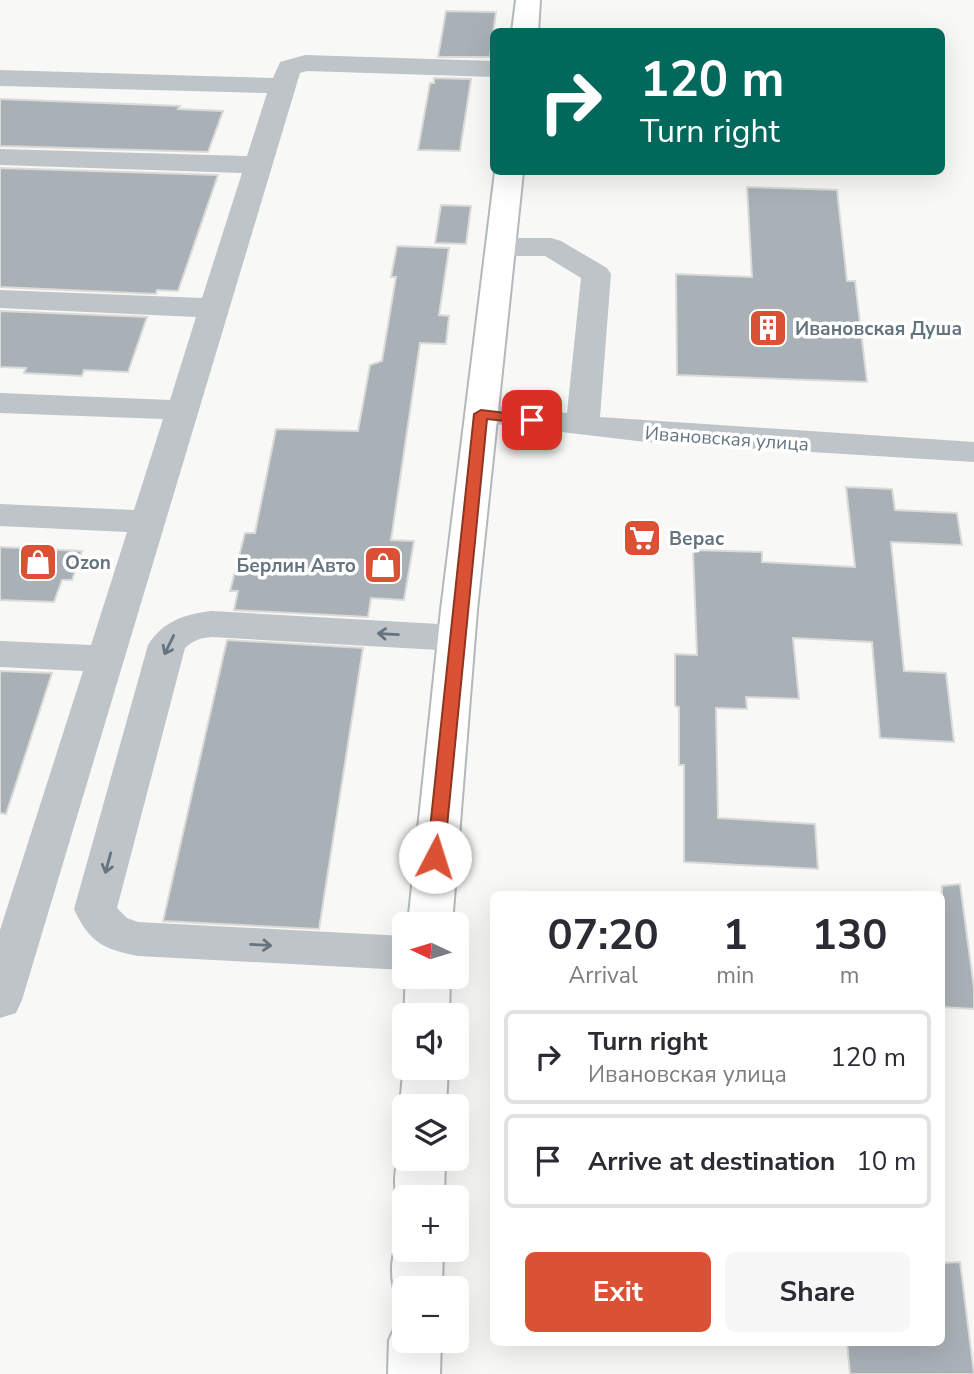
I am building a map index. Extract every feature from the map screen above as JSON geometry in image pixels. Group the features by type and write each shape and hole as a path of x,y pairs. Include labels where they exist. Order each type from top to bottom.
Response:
{"main road":[{"path":"525,28 528,0"},
{"path":"431,912 456,638 509,175"},
{"path":"414,1374 415,1353"}],"street":[{"path":"0,1000 11,929 106,659 289,68 306,63 490,69"},
{"path":"0,78 283,86"},
{"path":"0,157 258,165"},
{"path":"500,247 551,247 596,274 583,425"},
{"path":"0,299 214,308"},
{"path":"0,402 183,410"},
{"name":"Ивановская улица","path":"481,414 781,442 974,452"},
{"path":"0,515 148,522"},
{"path":"392,952 138,939 118,935 102,924 95,909 167,645 175,633 192,626 212,624 456,638"},
{"path":"0,654 106,659"}],"building":[{"path":"446,11 496,12 494,28 490,28 490,57 438,57"},
{"path":"434,78 471,79 460,151 418,150 430,83 434,83"},
{"path":"0,99 180,106 178,109 223,111 208,152 0,146"},
{"path":"0,168 218,175 178,291 157,290 156,294 0,287"},
{"name":"Ивановская Душа","path":"747,187 837,190 847,281 855,281 867,382 677,375 676,274 752,277"},
{"path":"441,205 471,206 466,244 435,243"},
{"path":"397,246 449,248 439,315 449,316 446,344 420,343 391,540 414,541 404,600 371,598 368,617 234,610 238,591 230,591 245,533 255,533 276,429 358,431 370,365 382,361 396,277 391,277"},
{"path":"0,311 147,317 128,372 84,370 82,376 24,373 26,368 0,367"},
{"path":"846,487 892,489 895,510 957,513 962,545 891,542 904,671 946,673 954,742 880,738 872,642 793,638 799,699 746,697 747,709 716,708 718,818 815,824 818,869 684,862 684,765 679,765 675,654 697,655 693,550 762,552 762,562 855,567"},
{"path":"0,547 82,551 72,580 62,580 54,602 0,600"},
{"path":"227,640 363,648 319,929 163,921"},
{"path":"0,671 52,673 6,814 0,813"},
{"path":"960,884 974,988 974,1009 945,1007 945,891 942,891 942,886"},
{"path":"960,1262 974,1374 850,1374 847,1346 945,1346 945,1263"}],"place":[{"name":"Ивановская Душа","path":"768,328"},
{"name":"Верас","path":"642,538"},
{"name":"Ozon","path":"38,562"},
{"name":"Берлин Авто","path":"383,565"}],"route":[{"path":"435,857 481,414 532,420"}]}
